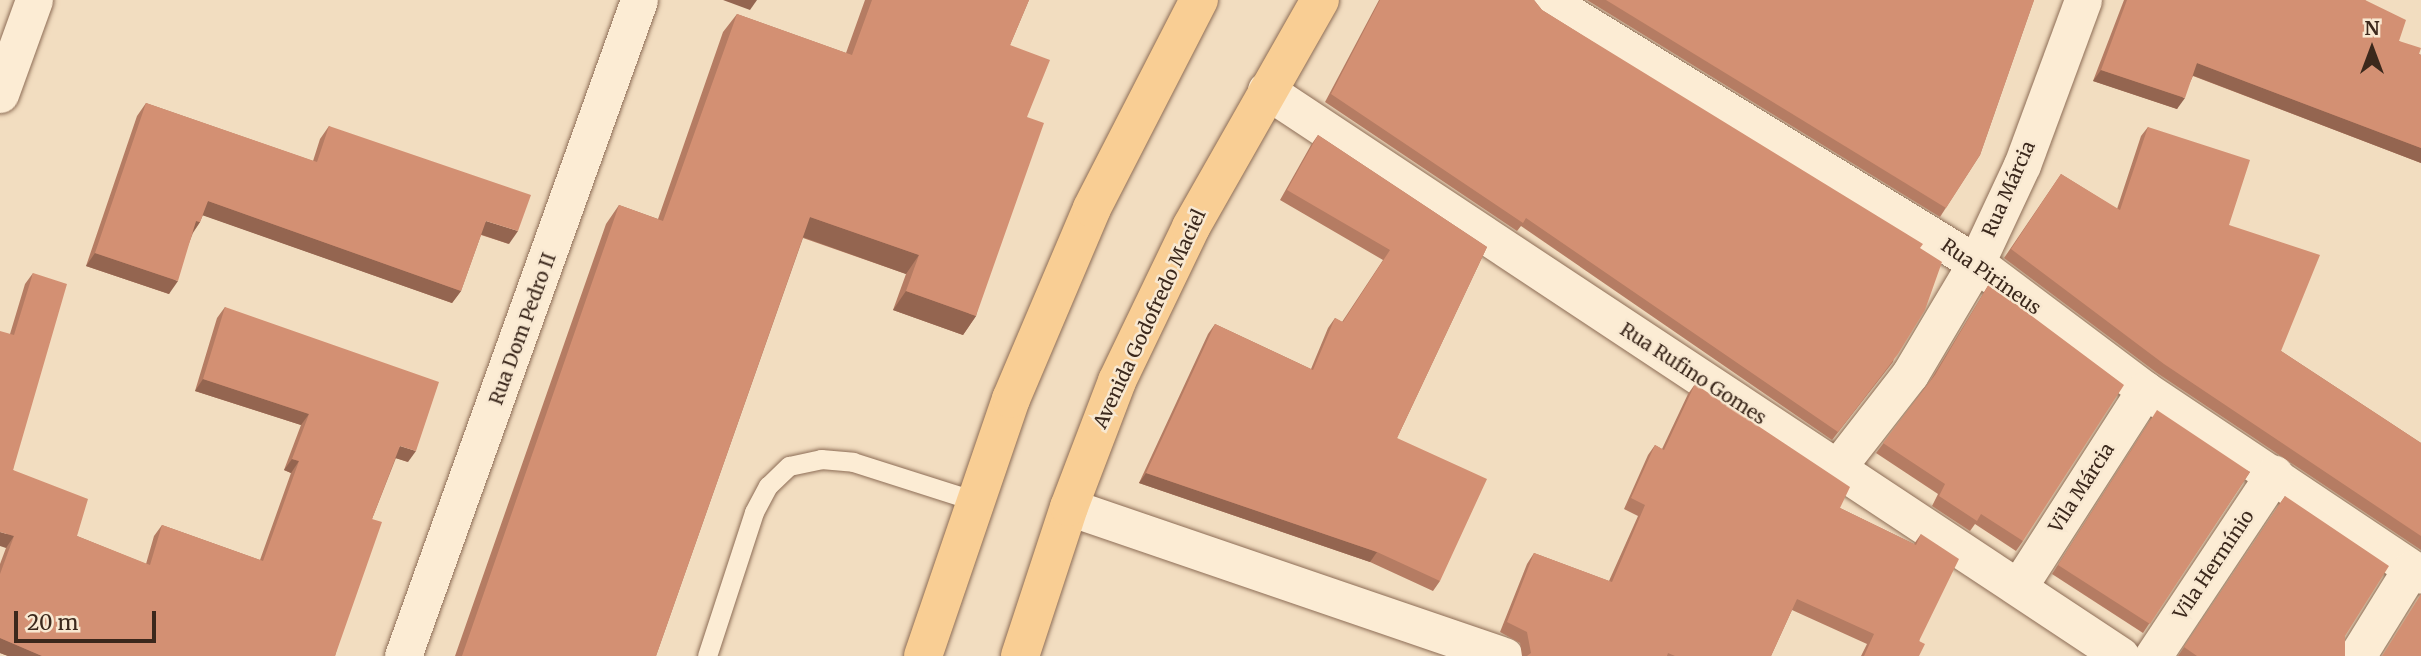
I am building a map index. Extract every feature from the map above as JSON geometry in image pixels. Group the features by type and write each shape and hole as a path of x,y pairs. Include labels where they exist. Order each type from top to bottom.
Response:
{"main road":[{"path":"923,656 1012,398 1092,208 1199,0"},
{"name":"Avenida Godofredo Maciel","path":"1020,656 1069,507 1117,381 1191,227 1266,90 1320,0"}],"street":[{"path":"0,94 34,0"},
{"name":"Rua Dom Pedro II","path":"403,656 639,0"},
{"name":"Rua Pirineus","path":"1546,0 1976,263 2144,390 2274,474 2416,572"},
{"name":"Rua Márcia","path":"1836,469 1910,374 1976,263 2058,76 2083,0"},
{"name":"Rua Rufino Gomes","path":"1266,90 2121,656"},
{"name":"Vila Márcia","path":"2019,586 2144,390"},
{"name":"Vila Hermínio","path":"2153,656 2274,474"},
{"path":"1069,507 1504,656"},
{"path":"2357,656 2416,572"}],"lane":[{"path":"707,656 754,512 768,486 789,466 821,459 853,462 975,501"}],"building":[{"path":"872,0 1029,0 1010,45 1050,60 1027,117 1044,123 976,316 906,291 919,255 810,217 656,656 462,656 619,205 663,221 737,14 852,55"},
{"path":"1380,0 1534,0 1542,10 1923,244 1920,248 1942,262 1925,310 1898,354 1838,432 1526,218 1523,223 1331,94"},
{"path":"1606,0 2034,0 1980,155 1946,208"},
{"path":"2127,0 2365,0 2406,20 2399,41 2421,48 2421,148 2197,63 2185,98 2101,70"},
{"path":"146,103 317,162 329,126 531,195 518,231 486,221 461,291 208,201 200,222 196,221 178,281 95,253"},
{"path":"2148,127 2250,160 2229,225 2320,255 2281,351 2421,443 2421,536 2164,364 2011,249 2061,174 2120,210"},
{"path":"1318,135 1487,247 1397,438 1487,479 1440,581 1377,552 1146,473 1215,324 1313,370 1335,318 1343,322 1390,250 1287,190"},
{"path":"33,273 67,284 13,470 88,499 77,536 150,565 162,525 263,561 299,461 292,459 309,414 203,379 225,307 439,382 416,451 400,446 372,519 382,522 335,656 42,656 0,638 0,574 14,536 0,532 0,331 14,335"},
{"path":"1989,284 2124,385 2023,541 1981,514 1977,521 1939,496 1945,484 1883,443 1935,375"},
{"path":"1695,384 1850,487 1840,508 1916,545 1921,534 1959,559 1919,641 1925,644 1919,656 1864,656 1874,634 1797,599 1771,656 1675,656 1668,653 1667,656 1527,656 1531,653 1527,632 1507,622 1534,553 1612,582 1645,505 1631,498 1655,445 1664,450"},
{"path":"2157,410 2250,472 2150,624 2058,565"},
{"path":"2285,496 2389,566 2345,636 2345,656 2197,656 2184,647"},
{"path":"2421,594 2421,656 2382,656"}]}
